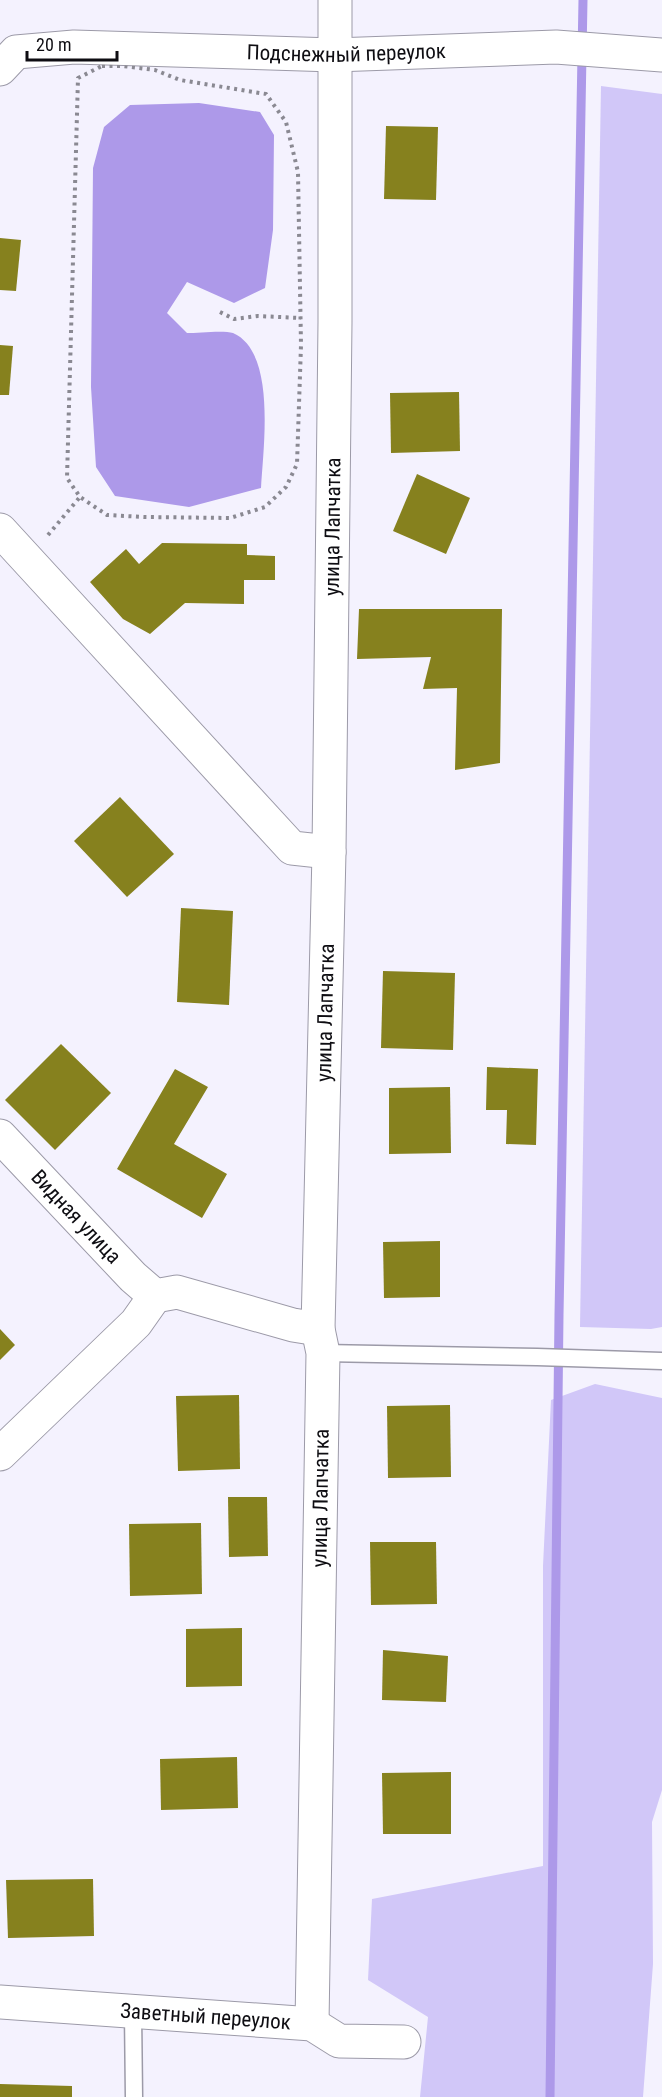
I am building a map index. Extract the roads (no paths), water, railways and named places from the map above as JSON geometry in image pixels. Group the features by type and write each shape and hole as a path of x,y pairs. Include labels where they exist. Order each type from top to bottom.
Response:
{"street":[{"name":"улица Лапчатка","path":"312,2024 320,1341 329,852 335,322 335,0"},
{"name":"Подснежный переулок","path":"0,69 16,52 75,47 334,55 556,47 662,55"},
{"path":"0,530 292,848 329,852"},
{"name":"Видная улица","path":"0,1136 155,1296"},
{"path":"0,1454 136,1323 155,1296 177,1292 293,1325 320,1341"},
{"name":"Заветный переулок","path":"0,2002 312,2024 339,2041 404,2042"}],"lane":[{"path":"320,1341 537,1356 662,1361"},
{"path":"133,2012 134,2097"}],"waterway":[{"path":"550,2097 559,1315 583,0"}]}
